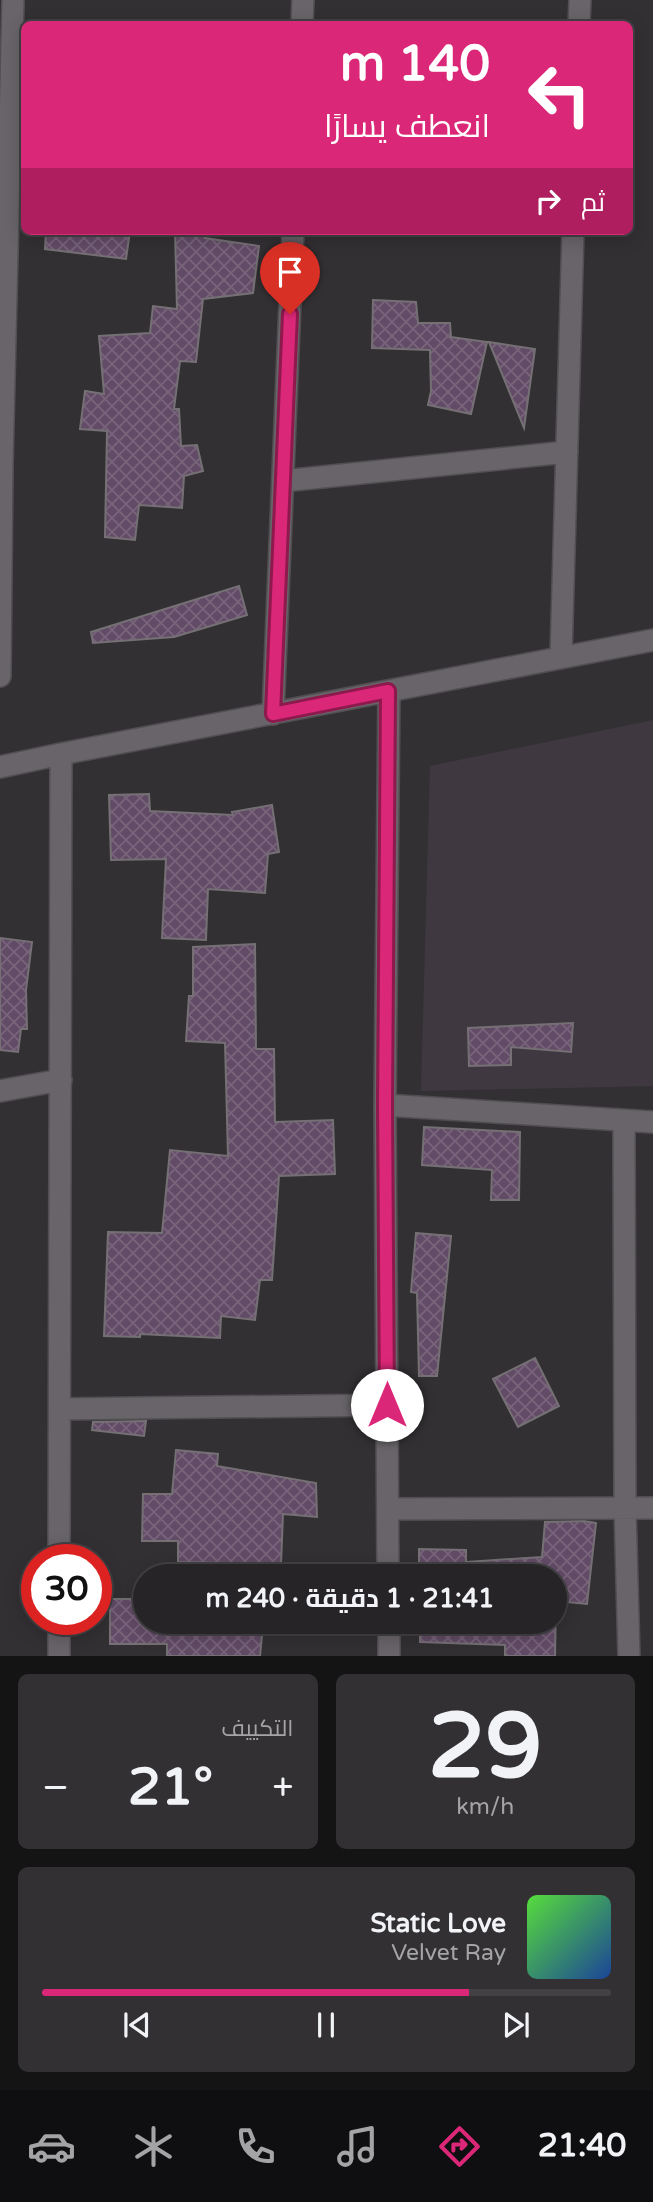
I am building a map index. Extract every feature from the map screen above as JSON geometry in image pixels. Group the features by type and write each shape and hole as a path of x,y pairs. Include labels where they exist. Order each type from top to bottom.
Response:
{"street":[{"path":"0,676 1,464 13,0"},
{"path":"302,21 303,0"},
{"path":"579,21 580,0"},
{"path":"273,714 293,235"},
{"path":"561,657 573,235"},
{"path":"283,481 567,452"},
{"path":"0,767 653,640"},
{"path":"388,691 385,1105 388,1564"},
{"path":"59,1544 61,754"},
{"path":"0,1091 61,1080"},
{"path":"385,1105 653,1122"},
{"path":"624,1121 625,1508 629,1656"},
{"path":"60,1409 387,1405"},
{"path":"388,1509 653,1508"},
{"path":"389,1634 389,1656"},
{"path":"59,1635 59,1656"}],"shaded area":[{"path":"653,720 653,1086 421,1091 430,766"}],"building":[{"path":"46,235 129,235 126,259 45,249"},
{"path":"175,235 205,235 205,238 259,246 253,293 203,299 196,362 180,361 174,409 179,409 181,446 197,445 203,471 184,476 182,508 139,505 135,540 105,537 107,431 80,429 85,391 104,394 99,336 150,333 153,306 177,309"},
{"path":"373,300 416,302 418,323 450,323 451,337 487,342 471,414 428,405 431,391 430,350 372,348"},
{"path":"489,342 535,349 524,428"},
{"path":"239,586 247,615 174,637 93,643 91,632"},
{"path":"149,794 150,811 233,815 232,812 272,805 279,852 268,854 265,893 208,889 206,940 162,938 166,859 111,860 109,795"},
{"path":"0,938 32,942 26,990 27,1029 21,1029 18,1052 0,1050"},
{"path":"255,944 256,1049 274,1049 275,1122 333,1120 335,1174 279,1176 272,1280 260,1280 255,1320 221,1316 220,1338 140,1334 140,1337 104,1336 108,1232 162,1233 170,1150 228,1156 225,1043 186,1041 189,996 193,996 193,947"},
{"path":"573,1023 571,1052 511,1047 511,1065 469,1066 468,1028"},
{"path":"424,1127 520,1132 519,1200 491,1200 492,1170 422,1165"},
{"path":"416,1233 451,1236 437,1376 419,1376 417,1293 411,1292"},
{"path":"535,1358 559,1406 518,1427 493,1379"},
{"path":"146,1421 144,1436 92,1430 93,1422"},
{"path":"176,1450 218,1454 217,1466 316,1483 317,1517 283,1514 281,1564 178,1562 178,1541 142,1541 143,1494 172,1494"},
{"path":"545,1522 596,1523 587,1604 567,1602 567,1564 419,1564 419,1549 466,1550 466,1562 542,1557"},
{"path":"112,1599 133,1599 133,1634 262,1634 260,1656 167,1656 167,1644 110,1644"},
{"path":"420,1634 555,1634 555,1656 505,1656 505,1645 420,1642"}],"route":[{"path":"290,314 273,714 388,691 385,1105 387,1405"}]}
